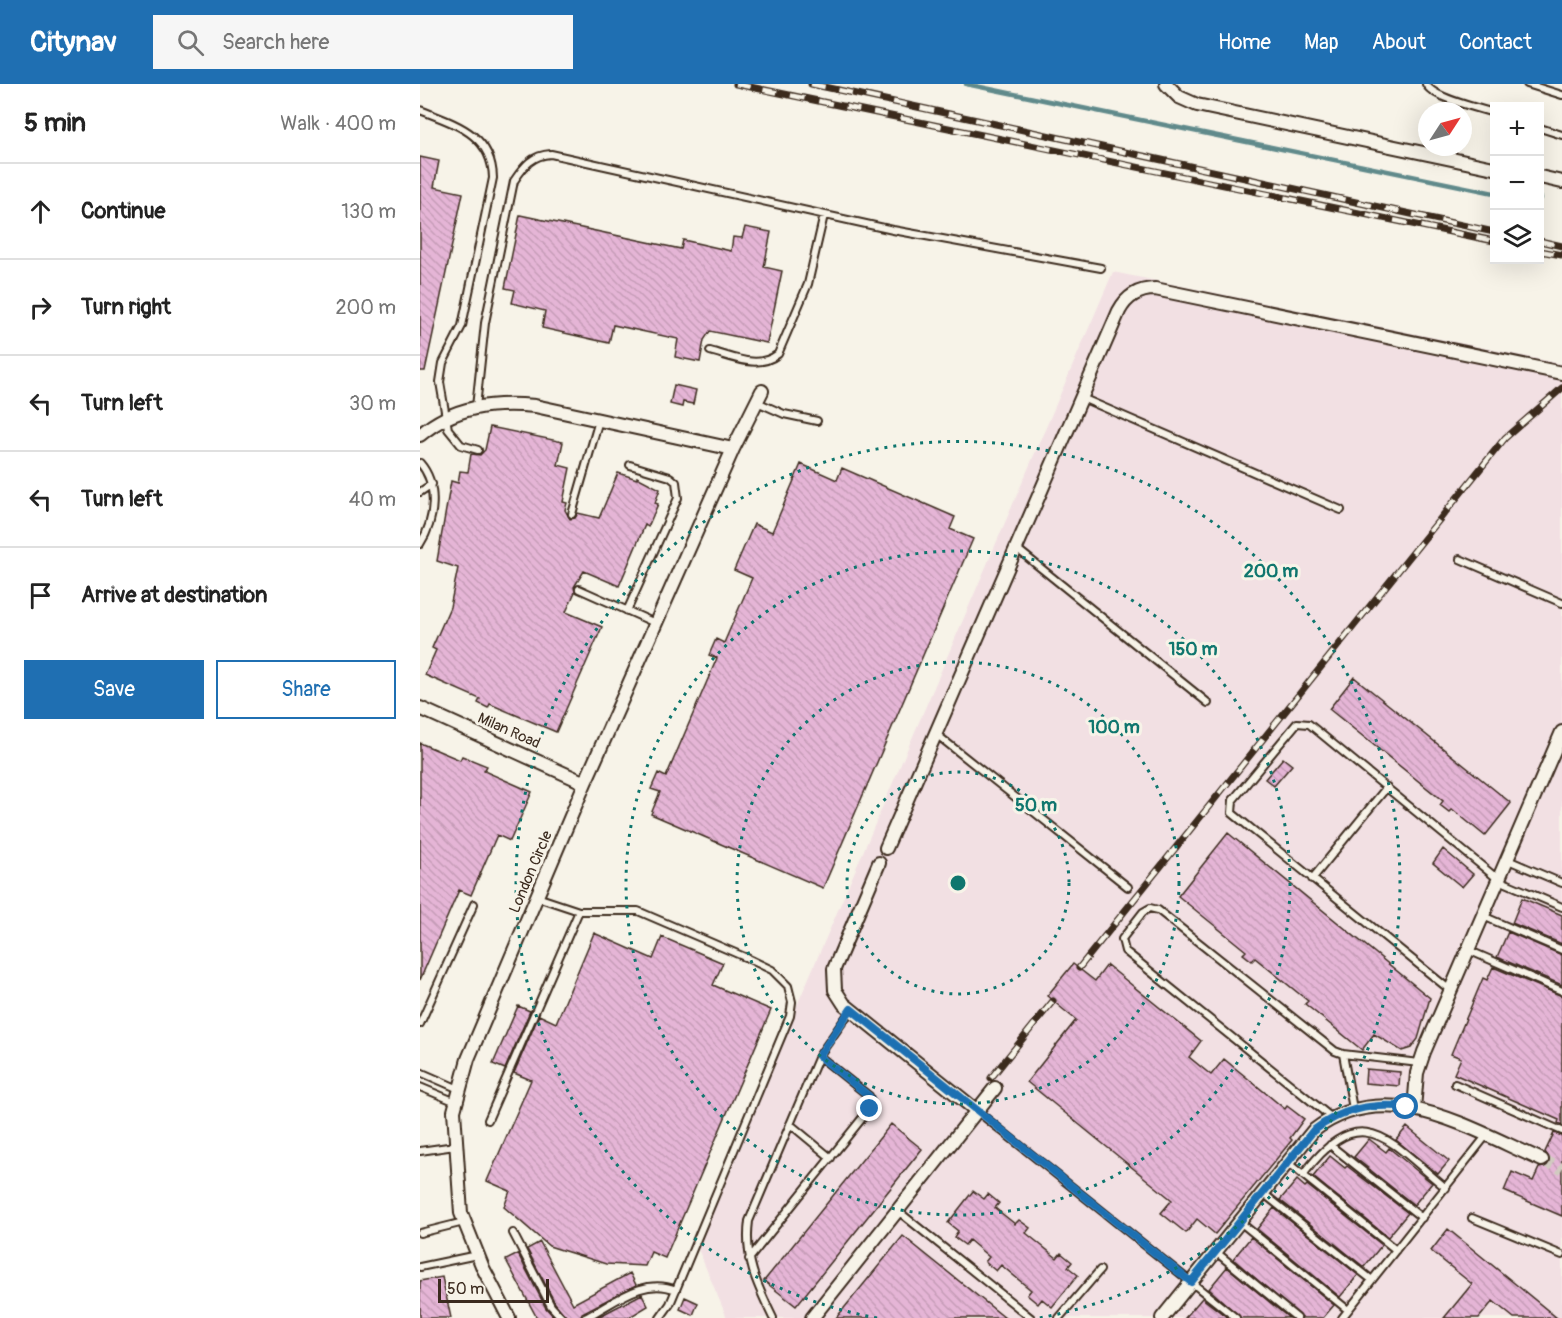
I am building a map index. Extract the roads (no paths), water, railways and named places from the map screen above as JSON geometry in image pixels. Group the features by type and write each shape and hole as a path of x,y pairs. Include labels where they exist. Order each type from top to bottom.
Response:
{"street":[{"path":"1166,84 1179,97 1197,105 1490,167"},
{"path":"1544,178 1562,182"},
{"path":"886,848 1123,304 1135,293 1148,289 1562,373"},
{"name":"London Circle","path":"505,1316 477,1255 465,1222 454,1146 456,1102 459,1089 468,1059 585,783 733,449 759,396"},
{"path":"420,435 444,418 476,407 503,403 535,405 733,449"},
{"name":"Milan Road","path":"420,708 585,783"},
{"path":"1414,1109 1419,1064 1562,732"},
{"path":"879,863 834,969 835,990 851,1009 977,1111"},
{"path":"812,1318 996,1088"},
{"path":"1169,1316 1191,1282 1313,1131 1332,1118 1353,1109 1379,1106 1414,1109 1443,1117 1542,1160"}],"lane":[{"path":"1426,84 1431,91 1442,96 1490,112"},
{"path":"1527,84 1562,95"},
{"path":"420,110 472,134 486,148 493,161 493,178 462,326 441,372 444,418 448,429 461,445 478,450"},
{"path":"1544,130 1562,135"},
{"path":"476,407 484,323 514,181 532,160 541,155 551,154 824,215 1101,268"},
{"path":"710,351 753,363 770,361 778,354 808,284 824,215"},
{"path":"759,396 784,414 817,421"},
{"path":"1081,398 1341,510"},
{"path":"572,514 600,420"},
{"path":"420,463 432,484 431,513 420,544"},
{"path":"627,610 678,498 676,482 670,477 630,465"},
{"path":"420,492 432,484"},
{"path":"1016,548 1208,703"},
{"path":"1460,559 1562,603"},
{"path":"579,589 656,624"},
{"path":"1451,990 1235,816 1231,808 1233,800 1297,723 1305,722 1499,880 1562,907"},
{"path":"936,734 1128,887"},
{"path":"1312,879 1387,787"},
{"path":"1508,860 1562,883"},
{"path":"537,897 579,911 628,910 663,920 772,970 788,986 791,994 790,1016 676,1290 660,1318"},
{"path":"420,1024 474,904"},
{"path":"1332,1118 1125,951 1122,939 1143,912 1150,908 1158,910 1322,1043 1343,1054 1419,1064"},
{"path":"488,1120 579,911"},
{"path":"1483,916 1562,950"},
{"path":"1468,950 1562,991"},
{"path":"773,1318 754,1279 749,1259 748,1234 753,1207 819,1056 851,1009"},
{"path":"1343,1054 1353,1109"},
{"path":"749,1259 870,1109 872,1102 869,1096 819,1056"},
{"path":"420,1072 459,1089"},
{"path":"1455,1084 1562,1131"},
{"path":"420,1087 456,1102"},
{"path":"977,1111 1236,1318"},
{"path":"790,1124 831,1158"},
{"path":"1303,1175 1314,1159 1338,1138 1359,1130 1377,1134 1446,1188"},
{"path":"1342,1318 1486,1136"},
{"path":"1330,1145 1422,1218"},
{"path":"420,1151 454,1146"},
{"path":"1288,1162 1396,1250"},
{"path":"1263,1193 1372,1280"},
{"path":"898,1211 1031,1318"},
{"path":"1472,1218 1562,1255"},
{"path":"420,1233 465,1222"},
{"path":"1240,1222 1348,1310"},
{"path":"513,1233 551,1306 562,1318"},
{"path":"1215,1252 1297,1318"},
{"path":"420,1267 477,1255"},
{"path":"1059,1318 1100,1270"},
{"path":"585,1318 645,1286 664,1285 676,1290"}],"waterway":[{"path":"966,84 1490,192"}],"tunnel":[{"path":"1542,1160 1562,1169"}],"railway":[{"path":"736,84 1490,240"},
{"path":"811,84 1490,231"},
{"path":"1544,242 1562,246"},
{"path":"1544,252 1562,255"},
{"path":"1079,968 1505,438 1562,388"},
{"path":"991,1078 1053,1001"}]}
